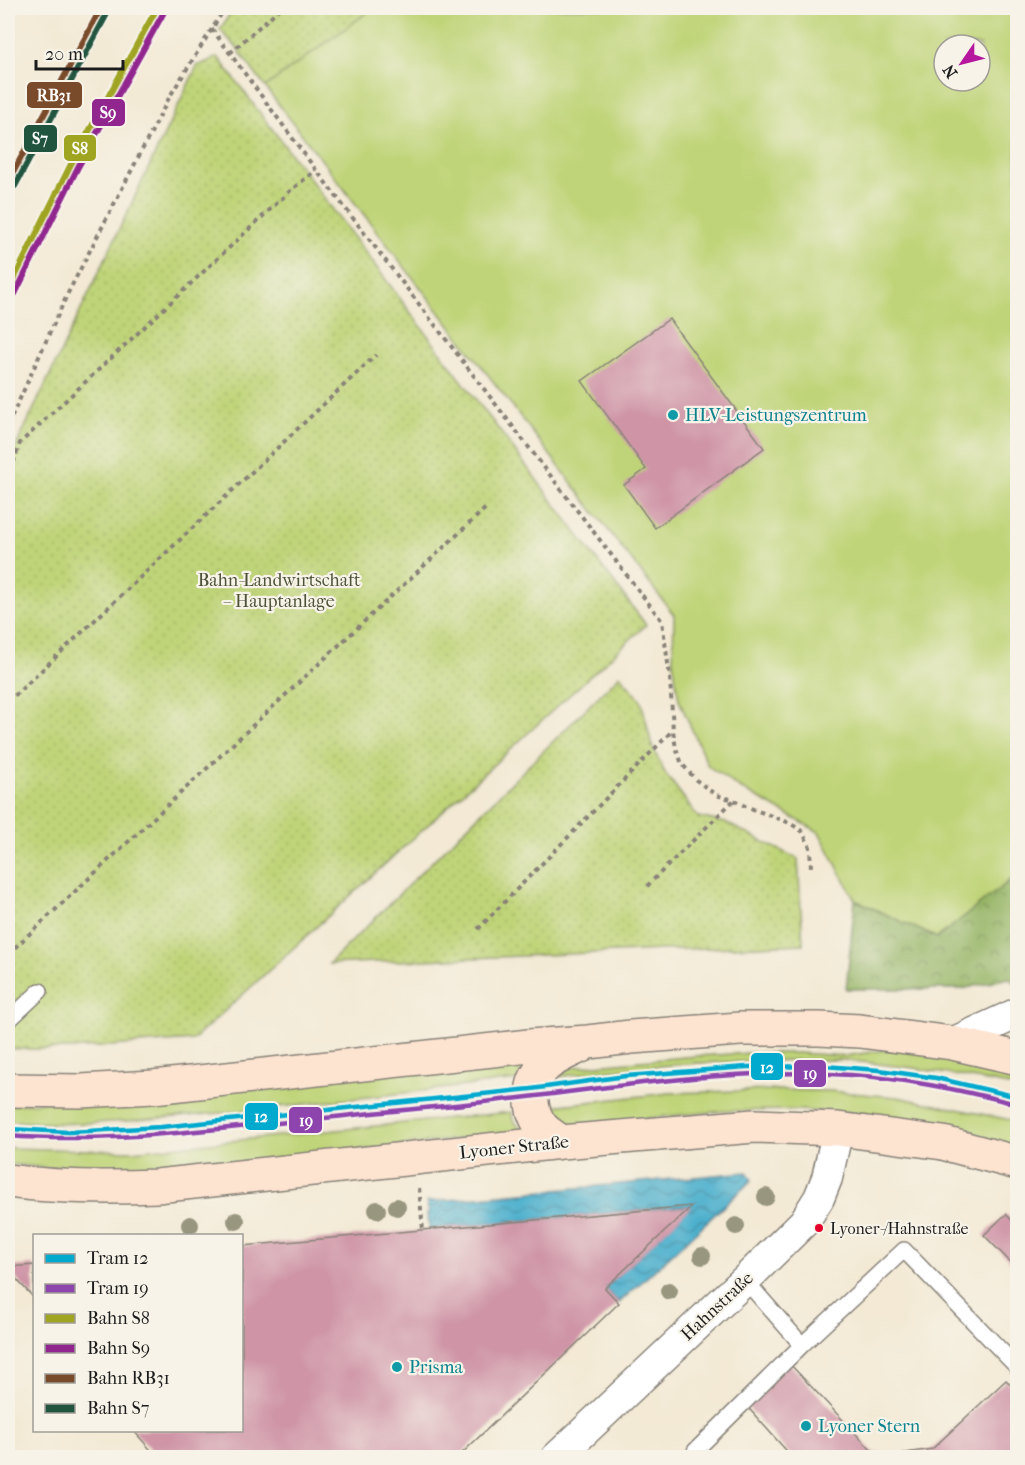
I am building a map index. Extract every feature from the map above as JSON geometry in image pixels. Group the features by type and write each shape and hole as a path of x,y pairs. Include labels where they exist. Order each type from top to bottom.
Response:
{"main road":[{"path":"8,1090 81,1091 153,1087 518,1048 740,1029 860,1030 952,1043 1017,1058"},
{"path":"561,1142 544,1129 536,1118 531,1100 536,1078 544,1067 557,1057 588,1042"},
{"name":"Lyoner Straße","path":"8,1182 80,1188 158,1186 561,1142 754,1126 838,1129 943,1143 1017,1163"}],"street":[{"path":"952,1043 1017,1013"},
{"name":"Hahnstraße","path":"556,1458 804,1222 819,1198 827,1178 838,1129"}],"lane":[{"path":"8,1021 40,991"},
{"path":"695,1451 802,1345 904,1250 1017,1368"},
{"path":"745,1280 802,1345"}],"path":[{"path":"8,425 67,295 159,117 225,8"},
{"path":"230,53 279,8"},
{"path":"212,29 316,170 662,621 670,677 673,731 682,764 696,780 716,795 790,823 802,831 810,847 811,868"},
{"path":"8,480 20,443 291,190 316,170"},
{"path":"8,702 376,355"},
{"path":"8,954 488,506"},
{"path":"478,929 673,731"},
{"path":"647,886 734,800"},
{"path":"419,1188 423,1230"}],"green space":[{"path":"233,8 373,8 265,87 236,47 220,30"},
{"path":"373,8 1017,8 1017,875 937,938 855,900 819,832 740,788 708,766 679,700 673,661 674,615 265,87"},
{"name":"Bahn-Landwirtschaft – Hauptanlage","path":"218,57 646,625 193,1040 70,1049 8,1049 8,463 197,66"},
{"path":"620,675 641,700 652,746 665,773 698,817 726,823 798,859 803,944 329,964"},
{"path":"1017,875 1017,985 1009,978 962,989 846,989 855,900 937,938"},
{"path":"905,1049 1017,1070 1018,1089 999,1083 914,1068 844,1060 697,1063 598,1071 558,1077 574,1067 697,1056 797,1053 845,1056"},
{"path":"547,1057 526,1068 518,1080 151,1119 80,1123 8,1120 8,1105"},
{"path":"829,1091 897,1097 1011,1120 1017,1122 1017,1148 928,1124 859,1114 797,1110 725,1111 574,1125 561,1118 552,1106 669,1093"},
{"path":"511,1112 513,1120 524,1132 161,1172 47,1168 8,1164 8,1148 132,1151"}],"water":[{"path":"747,1172 752,1180 619,1303 605,1288 691,1206 429,1229 427,1202"}],"building":[{"name":"HLV-Leistungszentrum","path":"669,319 764,448 655,528 624,485 646,469 582,381"},
{"name":"Prisma","path":"692,1206 605,1288 619,1303 457,1458 158,1458 135,1432 243,1432 243,1246"},
{"path":"1006,1214 1018,1227 1018,1270 984,1235"},
{"path":"33,1265 33,1297 8,1270 8,1267"},
{"name":"Lyoner Stern","path":"788,1362 874,1453 899,1454 932,1449 1006,1380 1018,1392 1018,1458 793,1458 744,1403"}],"tram line":[{"name":"12","path":"8,1129 69,1132 161,1127 531,1089 626,1076 747,1067 823,1066 879,1070 936,1078 1018,1097"},
{"name":"19","path":"8,1136 81,1138 189,1132 732,1075 811,1073 893,1079 1016,1104"}],"rail line":[{"name":"RB31","path":"8,182 101,8"},
{"name":"S8","path":"8,291 71,164 157,8"},
{"name":"S7","path":"15,186 108,12"},
{"name":"S9","path":"15,294 78,167 164,12"}],"place":[{"name":"HLV-Leistungszentrum","path":"673,415"},
{"name":"Lyoner-/Hahnstraße","path":"819,1228"},
{"name":"Prisma","path":"397,1367"},
{"name":"Lyoner Stern","path":"806,1426"}]}
